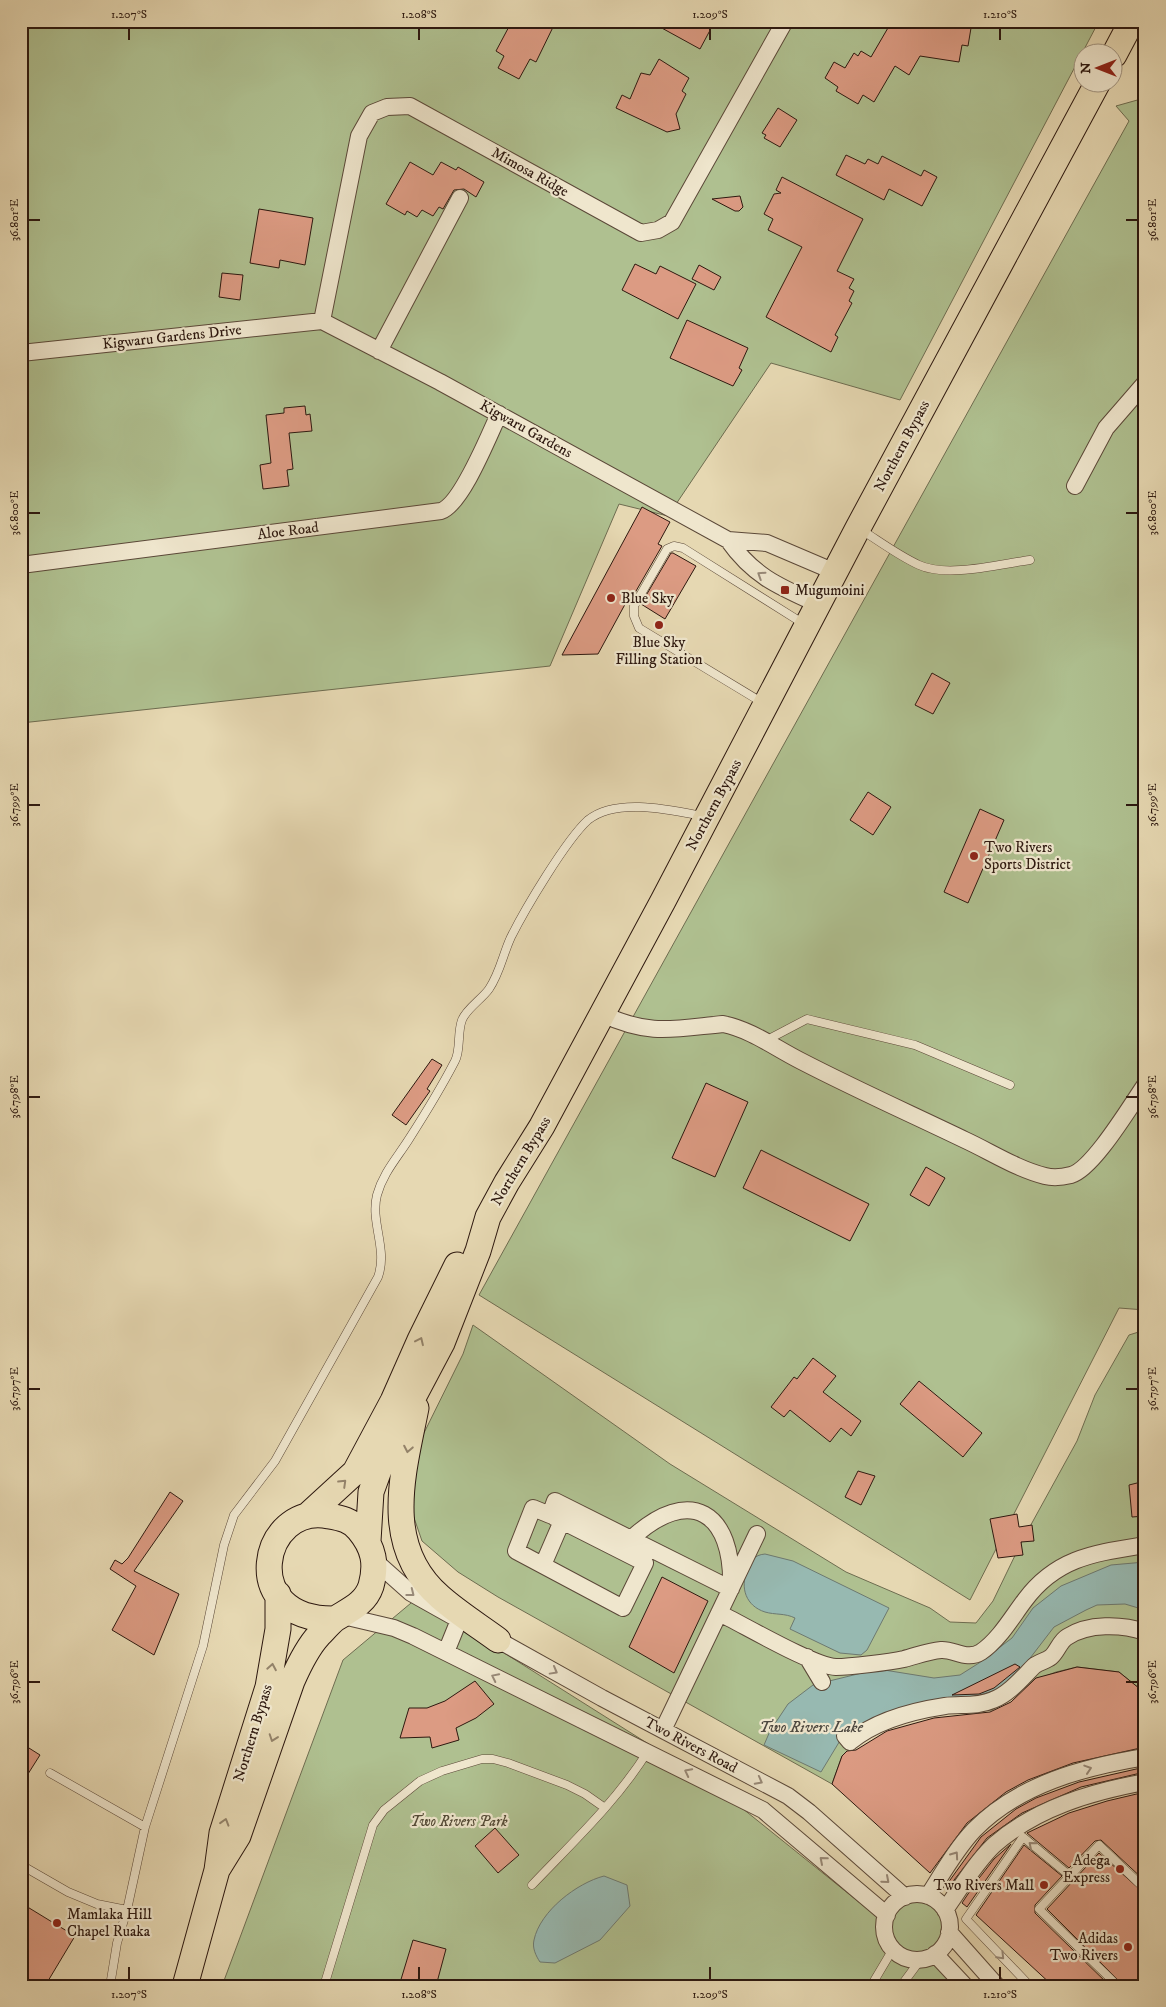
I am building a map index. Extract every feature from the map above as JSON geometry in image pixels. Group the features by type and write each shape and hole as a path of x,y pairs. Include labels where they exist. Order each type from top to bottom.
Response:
{"main road":[{"path":"1121,42 1132,21"},
{"name":"Northern Bypass","path":"217,1870 238,1836 292,1681 301,1662 318,1636 360,1603 370,1590 371,1492 388,1445 442,1343 462,1294 488,1217 507,1182 542,1126 767,706 858,528 1093,92"},
{"path":"307,1516 355,1472 393,1402 420,1340 467,1244 488,1217"},
{"path":"421,1384 401,1493 401,1515 408,1551 415,1568 440,1597 498,1640"},
{"name":"Northern Bypass","path":"339,1618 316,1620 300,1615 285,1605 270,1579 270,1554 278,1537 289,1524 307,1516 326,1515 342,1518 357,1527 371,1551"},
{"name":"Northern Bypass","path":"185,1986 217,1870 222,1833 268,1687 278,1629 278,1594"}],"street":[{"name":"Mimosa Ridge","path":"322,321 359,136 372,113 387,107 410,106 641,233 658,230 672,222 785,21"},
{"path":"379,351 460,198"},
{"name":"Kigwaru Gardens","path":"322,321 499,414 728,540 751,569 787,590 814,616"},
{"name":"Kigwaru Gardens Drive","path":"21,353 322,321"},
{"path":"1075,486 1106,428 1145,383"},
{"name":"Aloe Road","path":"21,565 441,511 450,506 462,490 499,414"},
{"name":"Kigwaru Gardens","path":"728,540 767,542 835,572"},
{"path":"602,1014 629,1026 646,1030 723,1024 750,1032 876,1099 1014,1164 1047,1176 1073,1175 1083,1168 1097,1153 1145,1085"},
{"path":"544,1565 556,1518 554,1501 731,1588"},
{"path":"533,1508 644,1562 623,1608 544,1565 516,1551 533,1508"},
{"path":"631,1539 650,1522 676,1510 703,1514 719,1526 728,1546 732,1563 731,1588"},
{"path":"646,1750 720,1613 757,1534"},
{"path":"720,1613 807,1657 835,1667 904,1659 919,1653 943,1650 962,1656 980,1652 998,1635 1026,1598 1064,1564 1094,1553 1145,1545"},
{"name":"Two Rivers Road","path":"371,1551 411,1594 797,1802 905,1896"},
{"name":"Two Rivers Road","path":"339,1618 394,1628 646,1750 774,1817 887,1915"},
{"path":"446,1652 459,1620"},
{"path":"846,1736 850,1742 888,1720 904,1715 946,1706 971,1706 994,1700 1036,1664 1051,1658 1066,1637 1079,1632 1106,1626 1133,1628 1145,1632"},
{"path":"807,1657 822,1682"},
{"path":"928,1896 974,1830 1008,1802 1056,1779 1100,1764 1145,1757"},
{"path":"945,1910 993,1846 1027,1821 1099,1791 1145,1782"},
{"path":"905,1896 928,1896 941,1904 945,1910 949,1932 945,1945 928,1957 911,1959 893,1949 885,1933 887,1915 898,1901 905,1896"},
{"path":"949,1932 997,1986"},
{"path":"928,1957 965,1986"}],"lane":[{"path":"858,528 920,566 938,569 958,569 1030,560"},
{"path":"767,706 639,628 634,616 634,606 667,549 674,546 683,548 814,616"},
{"path":"110,1986 117,1943 127,1910 144,1827 203,1646 224,1545 234,1515 275,1461 378,1277 382,1256 376,1217 376,1197 384,1175 408,1141 457,1057 462,1018 489,989 512,936 535,896 567,846 589,820 604,812 640,807 665,808 707,817"},
{"path":"765,1041 807,1019 915,1045 1010,1085"},
{"path":"532,1885 605,1808 636,1770 646,1750"},
{"path":"324,1986 373,1825 384,1810 420,1781 466,1763 493,1759 567,1785 585,1794 605,1808"},
{"path":"50,1773 144,1827"},
{"path":"1030,1986 966,1919 1023,1837 1070,1876"},
{"path":"1118,1986 1038,1908 1099,1845 1145,1889"},
{"path":"21,1865 68,1892 97,1904 127,1910"},
{"path":"871,1986 893,1949"},
{"path":"901,1986 928,1957"}],"green space":[{"path":"21,21 1099,21 1088,42 1074,42 1074,69 900,400 771,363 668,516 619,504 550,666 21,723"},
{"path":"1145,93 1145,1310 1119,1308 970,1600 479,1295 1129,121 1116,106 1141,99"},
{"path":"473,1325 670,1464 846,1572 930,1608 950,1622 976,1623 993,1601 1022,1541 1077,1441 1095,1395 1129,1335 1145,1330 1145,1693 1119,1672 1077,1667 1056,1672 1038,1679 992,1710 947,1712 892,1723 856,1744 842,1756 832,1784 498,1597 458,1572 422,1541 411,1509 420,1441 463,1354"},
{"name":"Two Rivers Park","path":"417,1598 712,1784 890,1927 897,1908 908,1900 921,1900 933,1907 942,1917 945,1930 940,1943 923,1954 963,1986 222,1986 343,1660"}],"water":[{"path":"765,1554 793,1561 889,1608 867,1650 861,1655 840,1653 790,1629 795,1618 788,1615 765,1612 753,1605 746,1596 745,1577 753,1559"},
{"name":"Two Rivers Lake","path":"1145,1562 1145,1610 1125,1604 1097,1605 1054,1627 1024,1666 999,1689 841,1739 821,1772 764,1745 770,1731 788,1704 813,1685 878,1669 934,1678 960,1675 1012,1638 1033,1608 1061,1586 1111,1565"},
{"path":"604,1876 627,1885 630,1906 600,1940 555,1963 540,1962 535,1952 534,1940 544,1919 561,1900 572,1892"}],"building":[{"path":"512,21 528,28 531,21 556,21 536,62 530,59 519,79 498,68 504,56 496,51"},
{"path":"649,21 715,21 700,49"},
{"path":"892,21 925,21 971,28 968,46 962,45 959,62 920,56 909,75 895,66 874,102 863,95 858,104 836,91 838,87 825,78 834,62 845,68 854,53 858,56 861,51 871,57"},
{"path":"659,59 689,78 682,91 686,94 676,114 680,129 667,132 616,108 622,95 630,99 641,73 650,75"},
{"path":"778,108 797,120 780,147 764,138 766,135 762,133"},
{"path":"846,155 865,164 868,159 878,164 882,156 921,176 924,170 937,177 922,206 889,189 884,200 836,175"},
{"path":"410,162 433,175 441,162 456,170 458,167 484,182 476,197 464,189 454,190 443,209 439,207 433,216 422,210 417,217 407,211 405,215 386,204"},
{"path":"782,177 863,219 837,271 854,279 849,288 854,291 849,301 852,303 835,335 838,337 831,352 766,317 802,247 768,230 773,219 764,214 774,194 781,193 776,190"},
{"path":"740,196 743,207 739,211 735,211 712,199"},
{"path":"259,209 313,218 305,265 280,260 279,268 250,263"},
{"path":"635,264 656,274 660,266 696,284 678,319 622,290"},
{"path":"699,265 721,277 714,290 692,279"},
{"path":"222,273 243,275 240,300 219,297"},
{"path":"687,320 748,348 739,368 742,370 733,386 670,358"},
{"path":"305,406 306,415 310,414 312,431 289,433 293,469 287,470 289,486 263,489 260,465 271,463 266,415 284,413 284,408"},
{"path":"642,507 670,522 658,544 662,546 632,598 629,597 598,654 562,655"},
{"path":"671,553 696,566 665,619 641,604"},
{"path":"932,673 950,683 933,714 915,705"},
{"path":"868,792 891,807 873,835 850,820"},
{"name":"Two Rivers Sports District","path":"980,809 1004,820 968,903 944,892"},
{"path":"432,1059 442,1065 427,1089 430,1091 406,1125 392,1115"},
{"path":"706,1083 748,1102 715,1177 672,1158"},
{"path":"761,1150 869,1204 850,1241 743,1188"},
{"path":"926,1167 945,1178 929,1206 910,1195"},
{"path":"813,1358 836,1376 823,1392 861,1421 851,1436 841,1428 830,1442 790,1410 784,1417 771,1407 794,1377 797,1379"},
{"path":"919,1381 982,1433 963,1457 900,1404"},
{"path":"858,1471 875,1476 861,1505 845,1497"},
{"path":"1145,1481 1145,1516 1132,1517 1129,1485"},
{"path":"170,1492 183,1501 134,1571 179,1594 154,1655 112,1630 136,1586 110,1569 115,1560 122,1564 128,1558"},
{"path":"1017,1514 1019,1527 1032,1525 1034,1541 1021,1542 1023,1555 998,1558 990,1519"},
{"path":"662,1577 708,1601 674,1673 629,1647"},
{"path":"1015,1664 1020,1667 994,1688 979,1694 952,1695"},
{"path":"1077,1667 1119,1672 1145,1693 1145,1747 1073,1763 1028,1780 1006,1792 967,1823 930,1873 832,1784 842,1756 847,1751 856,1750 887,1731 934,1718 990,1712 1011,1702 1036,1678"},
{"path":"475,1681 494,1704 476,1718 456,1728 459,1740 432,1748 430,1737 400,1738 409,1708 427,1708 445,1701"},
{"path":"21,1743 40,1755 21,1785"},
{"path":"1145,1767 1145,1772 1081,1787 1022,1813 987,1838 947,1889 945,1887 981,1837 1016,1809 1036,1798 1079,1782"},
{"path":"1145,1792 1145,1881 1101,1840 1095,1841 1069,1868 1027,1833 1069,1813"},
{"path":"495,1828 519,1855 498,1873 475,1846"},
{"path":"1011,1844 967,1907 962,1903 976,1882 994,1859"},
{"path":"1024,1845 1062,1876 1035,1905 1035,1913 1110,1986 1053,1986 976,1915"},
{"path":"1099,1853 1145,1894 1145,1986 1124,1986 1047,1909"},
{"path":"21,1903 75,1936 45,1986 21,1986"},
{"path":"413,1940 446,1949 436,1986 399,1986"}],"place":[{"name":"Mugumoini","path":"785,590"},
{"name":"Blue Sky","path":"611,598"},
{"name":"Blue Sky Filling Station","path":"659,625"},
{"name":"Two Rivers Sports District","path":"974,856"},
{"name":"Adega Express","path":"1120,1869"},
{"name":"Two Rivers Mall","path":"1044,1885"},
{"name":"Mamlaka Hill Chapel Ruaka","path":"57,1923"},
{"name":"Adidas Two Rivers","path":"1128,1947"}]}
